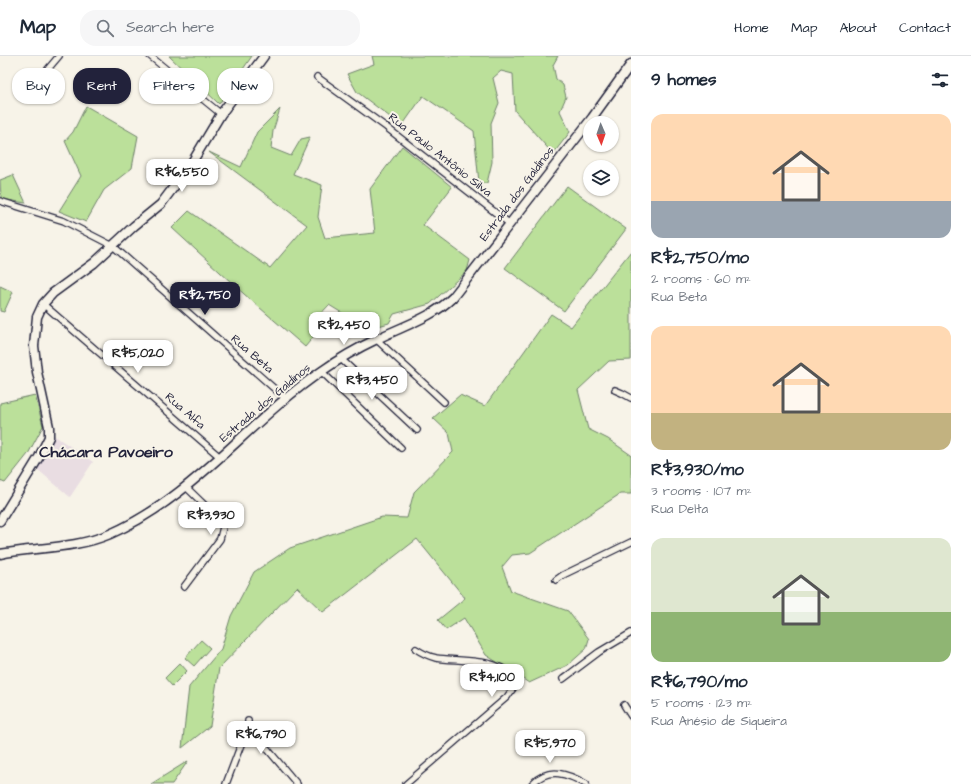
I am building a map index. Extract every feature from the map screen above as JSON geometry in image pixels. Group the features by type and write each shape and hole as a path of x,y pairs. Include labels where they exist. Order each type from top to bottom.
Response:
{"street":[{"path":"49,68 59,56"},
{"path":"150,56 220,114"},
{"path":"0,521 39,457 49,437 49,427 37,372 34,346 37,317 43,304 53,293 94,263 161,204 191,164 220,114 264,56"},
{"name":"Estrada dos Galdinos","path":"0,554 67,545 109,534 137,520 186,487 286,399 321,372 376,339 433,313 445,305 453,297 592,118 631,64"},
{"name":"Rua Paulo Antônio Silva","path":"317,77 386,126 510,224"},
{"name":"Rua Beta","path":"0,201 64,221 113,246 286,399"},
{"name":"Rua Alfa","path":"43,304 220,457"},
{"path":"376,339 444,402"},
{"path":"341,359 417,430"},
{"path":"321,372 402,448"},
{"path":"614,390 631,398"},
{"path":"184,587 220,538 223,527 222,522 186,487"},
{"path":"556,580 563,575 631,542"},
{"path":"563,679 599,652 631,633"},
{"path":"406,784 507,697 514,687 513,677 509,673 495,666 472,661 437,658 426,655 416,649"},
{"path":"624,705 631,716"},
{"path":"226,784 248,723 297,784"},
{"path":"532,784 539,778 553,772 574,781 586,784"}],"shaded area":[{"path":"52,434 93,462 70,497 37,469"}],"green space":[{"path":"169,56 252,56 244,68 217,68 217,102 209,94 209,68 182,68"},
{"path":"372,56 558,56 553,65 556,79 563,85 566,97 560,111 570,132 553,154 515,111 513,74 501,71 493,78 499,103 491,123 492,162 487,183 479,183 474,131 423,96 402,126 357,92 347,74 374,64"},
{"path":"86,106 138,136 132,168 104,190 86,222 59,211 81,176 65,141 73,132"},
{"path":"280,109 273,131 271,148 291,156 301,139 310,137 293,174 322,185 318,217 325,238 375,233 370,189 402,146 452,187 423,225 470,260 467,271 430,304 394,314 389,323 368,329 329,305 310,325 315,335 305,347 172,228 189,211 270,268 307,225 209,152 241,167 257,132"},
{"path":"13,175 26,203 1,199 0,180"},
{"path":"567,186 626,229 564,311 505,268"},
{"path":"631,251 631,360 609,361 578,390 588,429 608,439 631,455 631,494 620,494 530,553 512,555 502,567 511,591 568,611 589,639 586,649 568,665 529,683 486,655 464,618 446,630 438,620 465,598 417,539 323,612 297,587 219,668 210,726 182,748 189,687 221,649 231,616 254,572 290,548 382,517 407,518 414,492 453,452 449,433 433,418 460,395 485,406 551,314 571,327"},
{"path":"0,286 13,292 4,312 0,311"},
{"path":"35,395 43,426 28,454 5,483 0,481 0,403"},
{"path":"201,640 210,648 194,666 185,658"},
{"path":"180,663 187,671 172,686 165,678"},
{"path":"188,761 172,784 151,784"}],"district":[{"name":"Chácara Pavoeiro","path":"106,452"}]}
